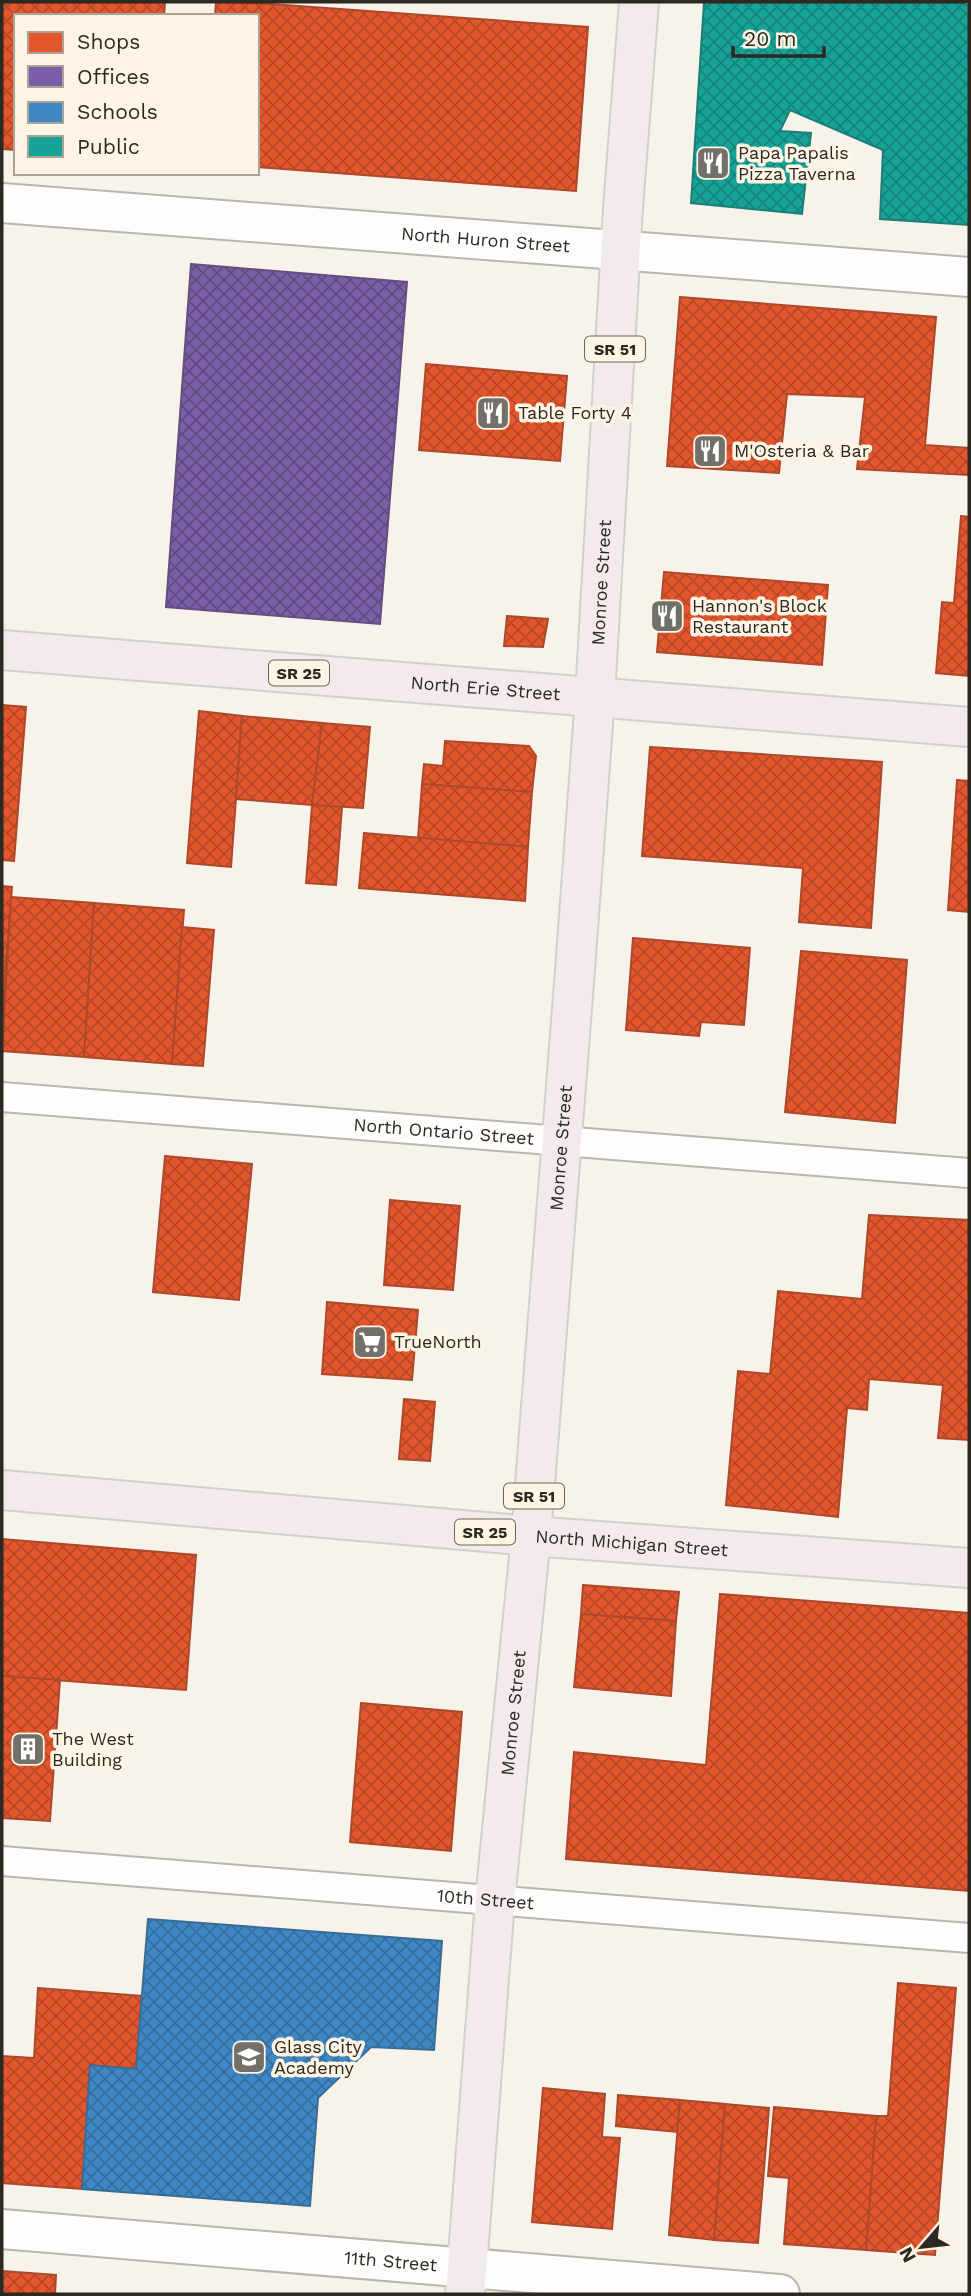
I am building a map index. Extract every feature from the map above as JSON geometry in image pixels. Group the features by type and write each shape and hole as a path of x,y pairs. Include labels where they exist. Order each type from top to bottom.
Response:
{"main road":[{"name":"Monroe Street","path":"466,2281 495,1900 531,1536 596,697 621,250 639,2"},
{"name":"North Erie Street","path":"2,650 969,727"},
{"name":"North Michigan Street","path":"2,1490 531,1536 969,1567"}],"street":[{"name":"North Huron Street","path":"2,203 969,277"},
{"name":"North Ontario Street","path":"2,1097 969,1173"},
{"name":"10th Street","path":"2,1861 969,1938"},
{"name":"11th Street","path":"2,2229 466,2281 780,2294"}],"building: Shops":[{"path":"2,2 165,2 164,14 14,14 14,150 2,149"},
{"path":"216,2 588,27 576,191 259,167 259,14 215,14"},
{"path":"680,297 936,317 925,445 969,448 969,475 857,469 865,397 787,394 779,473 667,466"},
{"name":"Table Forty 4","path":"426,364 567,376 560,461 419,450"},
{"path":"961,516 969,517 969,676 936,673 942,602 954,603"},
{"path":"664,572 828,585 822,665 657,652"},
{"path":"507,616 548,619 543,647 504,646"},
{"path":"2,705 26,707 14,861 2,860"},
{"path":"199,711 242,716 231,867 187,863"},
{"path":"242,716 322,723 312,805 236,799"},
{"path":"322,723 370,727 363,808 312,805"},
{"path":"445,741 529,746 536,756 532,792 422,784 424,764 443,766"},
{"path":"650,747 882,762 871,928 799,922 803,868 642,856"},
{"path":"957,780 969,781 969,912 948,910"},
{"path":"422,784 532,792 528,847 418,838"},
{"path":"312,805 342,807 336,885 306,883"},
{"path":"364,833 528,847 525,901 359,888"},
{"path":"2,886 12,887 6,967 2,966"},
{"path":"11,897 94,903 84,1057 2,1051"},
{"path":"94,903 184,910 172,1064 84,1057"},
{"path":"182,927 214,930 203,1066 172,1064"},
{"path":"633,938 750,948 744,1025 701,1022 699,1036 626,1030"},
{"path":"801,951 907,960 895,1123 785,1112"},
{"path":"2,966 6,967 2,1032"},
{"path":"165,1156 252,1164 239,1300 153,1292"},
{"path":"390,1200 460,1206 453,1290 384,1285"},
{"path":"869,1215 969,1220 969,1440 938,1438 943,1385 869,1379 867,1410 847,1408 838,1517 726,1505 738,1371 770,1374 778,1291 862,1299"},
{"name":"TrueNorth","path":"327,1302 418,1310 412,1380 322,1374"},
{"path":"404,1399 435,1402 430,1461 399,1459"},
{"path":"2,1539 196,1555 186,1690 2,1676"},
{"path":"583,1585 679,1592 676,1621 581,1614"},
{"path":"720,1594 969,1613 969,1891 566,1859 574,1752 706,1765"},
{"path":"581,1614 676,1621 671,1696 574,1687"},
{"name":"The West Building","path":"2,1676 60,1680 50,1821 2,1818"},
{"path":"361,1703 462,1712 451,1851 350,1842"},
{"path":"898,1983 956,1988 935,2255 866,2250 876,2116 888,2116"},
{"path":"38,1988 142,1996 136,2069 90,2065 82,2189 2,2183 2,2056 34,2058"},
{"path":"543,2088 605,2094 602,2137 620,2138 612,2229 532,2222"},
{"path":"618,2095 680,2100 677,2132 616,2126"},
{"path":"680,2100 725,2104 714,2240 669,2235"},
{"path":"725,2104 769,2108 758,2243 714,2240"},
{"path":"774,2107 876,2116 866,2250 784,2244 789,2178 768,2176"},
{"path":"2,2271 56,2275 55,2294 2,2294"}],"building: Offices":[{"path":"191,264 407,282 380,624 166,607"}],"building: Schools":[{"name":"Glass City Academy","path":"148,1919 442,1941 434,2050 371,2047 318,2098 310,2206 82,2189 90,2065 136,2069"}],"building: Public":[{"path":"704,2 959,2 969,6 969,225 880,219 883,150 790,110 780,131 811,133 802,214 691,203"}],"place":[{"name":"Papa Papalis Pizza Taverna","path":"713,163"},
{"name":"Table Forty 4","path":"493,413"},
{"name":"M'Osteria & Bar","path":"710,451"},
{"name":"Hannon's Block Restaurant","path":"667,616"},
{"name":"TrueNorth","path":"370,1342"},
{"name":"The West Building","path":"28,1749"},
{"name":"Glass City Academy","path":"249,2057"}]}
